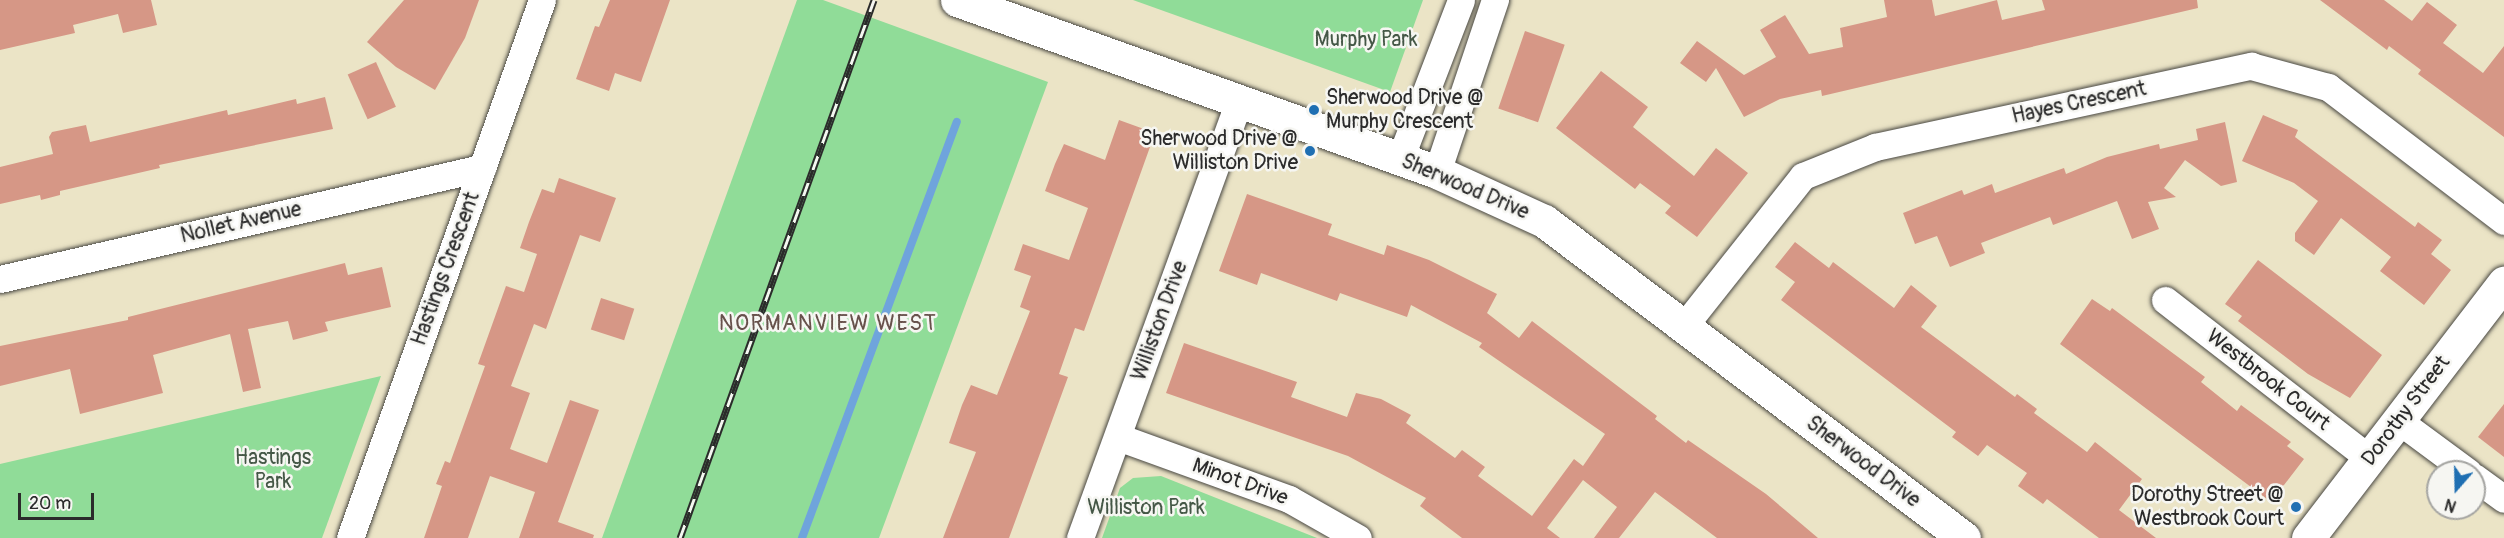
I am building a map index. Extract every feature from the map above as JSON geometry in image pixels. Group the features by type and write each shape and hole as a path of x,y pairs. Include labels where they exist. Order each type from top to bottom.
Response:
{"street":[{"name":"Hastings Crescent","path":"350,538 542,0"},
{"name":"Sherwood Drive","path":"957,0 1238,103 1437,172 1544,221 1964,538"},
{"path":"1400,159 1461,0"},
{"path":"1437,172 1495,0"},
{"name":"Hayes Crescent","path":"1684,326 1803,176 1875,147 2251,66 2328,87 2504,221"},
{"name":"Williston Drive","path":"1080,538 1238,103"},
{"name":"Nollet Avenue","path":"0,279 482,168"},
{"name":"Dorothy Street","path":"2308,538 2504,283"},
{"name":"Westbrook Court","path":"2165,300 2370,459"},
{"path":"2399,421 2452,460"},
{"name":"Minot Drive","path":"1118,437 1289,499 1358,538"},
{"path":"2486,486 2504,499"}],"green space":[{"path":"797,0 823,0 1048,82 879,538 602,538"},
{"name":"Murphy Park","path":"1133,0 1423,0 1390,92"},
{"name":"Hastings Park","path":"381,376 322,538 0,538 0,464"},
{"name":"Williston Park","path":"1161,476 1317,538 1102,538 1120,488 1133,478"}],"building":[{"path":"0,0 151,0 157,25 123,33 118,14 73,25 75,33 0,50"},
{"path":"404,0 479,0 465,38 435,90 396,67 367,42"},
{"path":"610,0 670,0 641,82 615,73 609,91 576,79 595,26 599,27"},
{"path":"1884,0 1932,0 1935,16 1997,0 2002,20 2045,10 2042,0 2197,0 2198,8 1822,96 1821,90 1780,99 1744,117 1716,68 1706,82 1680,63 1697,41 1744,75 1776,57 1760,30 1785,15 1809,54 1843,47 1840,28 1887,17"},
{"path":"2320,0 2384,0 2412,21 2427,2 2457,25 2443,43 2483,73 2504,46 2504,137 2418,74 2421,70 2389,46 2387,50"},
{"path":"1525,31 1565,45 1538,122 1498,109"},
{"path":"376,62 396,107 368,119 348,75"},
{"path":"1601,71 1648,107 1633,127 1694,176 1716,148 1748,173 1697,237 1665,213 1671,206 1640,183 1635,189 1556,128"},
{"path":"325,97 333,129 159,165 160,168 60,191 60,195 41,200 40,195 0,204 0,167 53,154 49,137 52,132 86,125 90,142 227,110 228,115 296,99 297,104"},
{"path":"2263,115 2298,130 2295,137 2415,227 2418,222 2442,240 2431,254 2451,270 2424,305 2380,271 2391,257 2341,218 2314,255 2295,241 2295,233 2318,201 2294,183 2242,161"},
{"path":"1119,120 1155,133 1084,331 1075,328 1059,374 1068,377 1009,538 943,538 976,452 949,443 962,405 971,385 997,395 1030,311 1020,307 1031,276 1014,270 1023,244 1069,260 1088,208 1045,191 1055,164 1064,144 1105,160"},
{"path":"2225,122 2237,182 2221,186 2185,160 2164,188 2176,197 2148,202 2159,229 2132,239 2117,201 2053,225 2050,217 1981,243 1985,253 1950,267 1937,236 1915,244 1903,213 1962,190 1964,195 1992,184 1995,193 2064,168 2066,174 2107,157 2159,144 2160,149 2198,140 2196,129"},
{"path":"559,178 616,198 600,242 580,235 546,329 534,324 511,386 530,393 510,449 547,463 570,400 599,410 558,522 594,535 593,538 519,538 535,492 490,476 468,538 424,538 442,486 436,484 445,461 450,463 485,366 478,364 506,286 524,292 537,254 520,248 529,222 542,189 554,193"},
{"path":"1247,194 1332,224 1328,235 1384,255 1387,245 1429,260 1497,294 1487,313 1519,338 1532,321 1657,416 1655,419 1686,443 1688,440 1766,494 1818,538 1717,538 1655,492 1619,538 1594,538 1617,507 1583,480 1547,528 1560,538 1462,538 1420,506 1426,498 1348,456 1166,393 1184,343 1297,382 1291,397 1347,417 1356,393 1381,399 1411,415 1406,423 1455,458 1462,450 1485,467 1478,476 1532,516 1574,459 1583,466 1605,434 1479,347 1482,343 1411,305 1407,317 1340,293 1337,301 1261,273 1257,285 1219,271"},
{"path":"1795,242 1829,268 1833,262 1894,308 1911,285 1937,306 1921,327 2015,397 2017,394 2037,409 2034,413 2087,452 2095,442 2142,479 2119,510 2156,538 2099,538 2047,499 2043,504 2018,486 2027,473 1987,445 1978,456 1952,437 1956,432 1781,300 1795,282 1775,267"},
{"path":"2258,260 2382,355 2350,398 2308,374 2238,321 2242,316 2225,304"},
{"path":"345,263 348,275 382,267 391,307 325,322 328,331 293,340 288,321 248,329 261,388 243,392 230,334 153,355 163,393 80,414 70,369 0,386 0,346 128,320 128,317"},
{"path":"601,298 634,309 624,340 591,329"},
{"path":"2092,299 2110,311 2112,308 2205,377 2201,382 2237,411 2241,405 2291,442 2287,446 2304,459 2271,502 2060,344"},
{"path":"2504,404 2504,457 2478,437"}],"waterway":[{"path":"802,538 957,122"}],"railway":[{"path":"680,538 874,0"}],"place":[{"name":"Sherwood Drive @ Murphy Crescent","path":"1314,110"},
{"name":"Sherwood Drive @ Williston Drive","path":"1310,151"},
{"name":"Dorothy Street @ Westbrook Court","path":"2296,507"}],"district":[{"name":"NORMANVIEW WEST","path":"828,324"}]}
